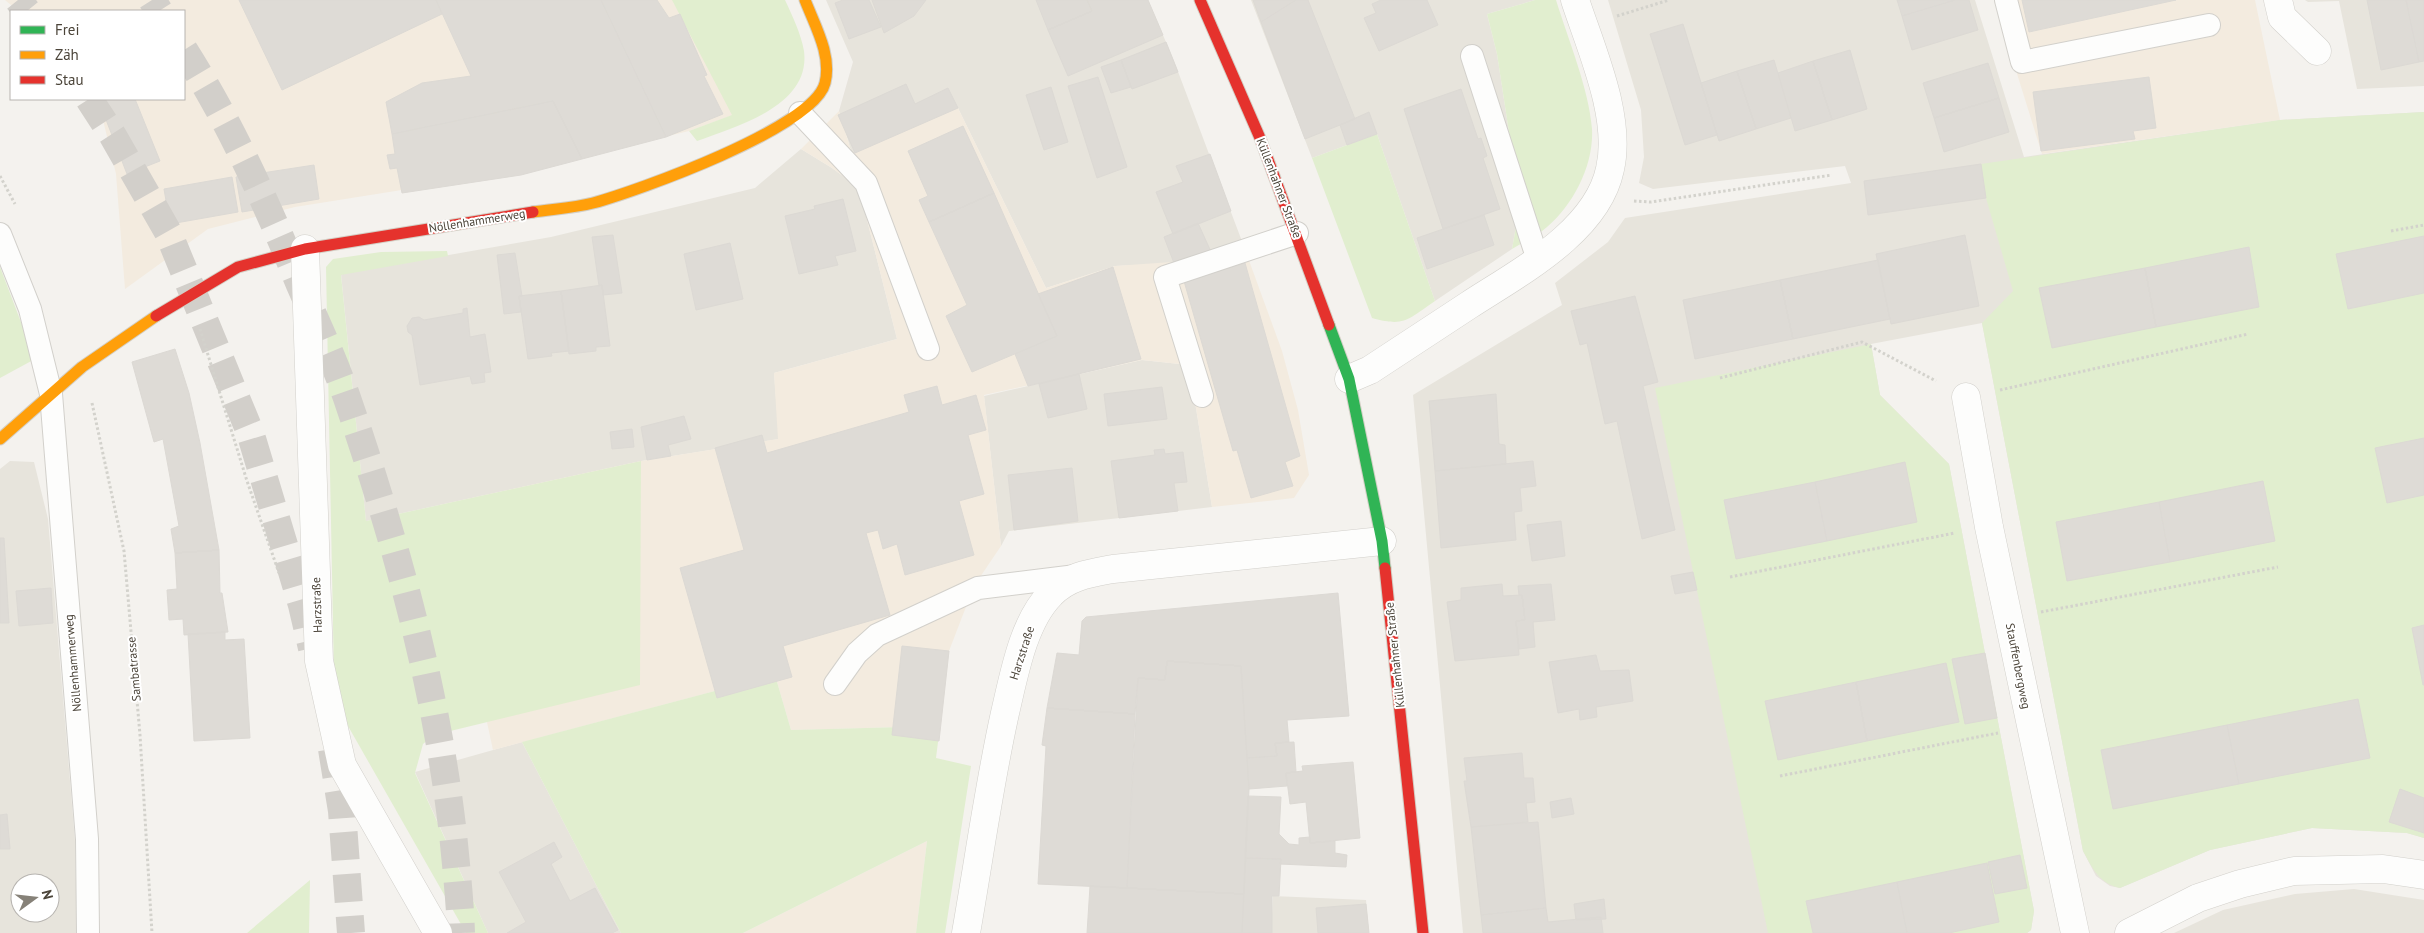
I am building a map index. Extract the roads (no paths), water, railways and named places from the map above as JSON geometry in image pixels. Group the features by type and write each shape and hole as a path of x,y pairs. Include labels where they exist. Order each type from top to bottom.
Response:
{"street":[{"name":"Nöllenhammerweg","path":"0,439 82,367 136,328 238,267 305,249 592,202 662,181 767,134 800,113 814,101 825,85 827,64 822,42 805,0"},
{"name":"Küllenhahner Straße","path":"1200,0 1260,138 1297,233 1349,379 1382,542 1423,933"},
{"path":"1349,379 1370,370 1538,260 1572,232 1599,199 1610,169 1612,140 1608,106 1575,0"},
{"path":"2278,0 2282,17 2317,51"},
{"name":"Harzstraße","path":"305,249 319,661 342,765 438,933"},
{"name":"Stauffenbergweg","path":"1966,397 1989,527 2075,933"},
{"name":"Harzstraße","path":"966,933 996,753 1016,666 1034,618 1051,593 1077,576 1113,569 1382,542"},
{"path":"2129,933 2198,898 2240,884 2294,871 2382,869 2424,875"}],"lane":[{"path":"2006,0 2022,62 2209,25"},
{"path":"1472,56 1538,260"},
{"path":"800,113 866,183 928,349"},
{"path":"1202,396 1165,277 1297,233"},
{"path":"0,234 30,309 51,394"},
{"name":"Nöllenhammerweg","path":"51,394 87,839 88,933"},
{"path":"835,684 857,653 876,635 978,588 1077,576"}],"tunnel":[{"path":"18,0 26,10"},
{"path":"152,0 158,10"},
{"path":"185,52 233,136 275,225 336,370 365,452 398,562 426,674 447,787 454,844 461,933"},
{"path":"90,100 113,136 168,232 250,432 302,605 312,648"},
{"path":"332,749 342,811 351,933"}]}
